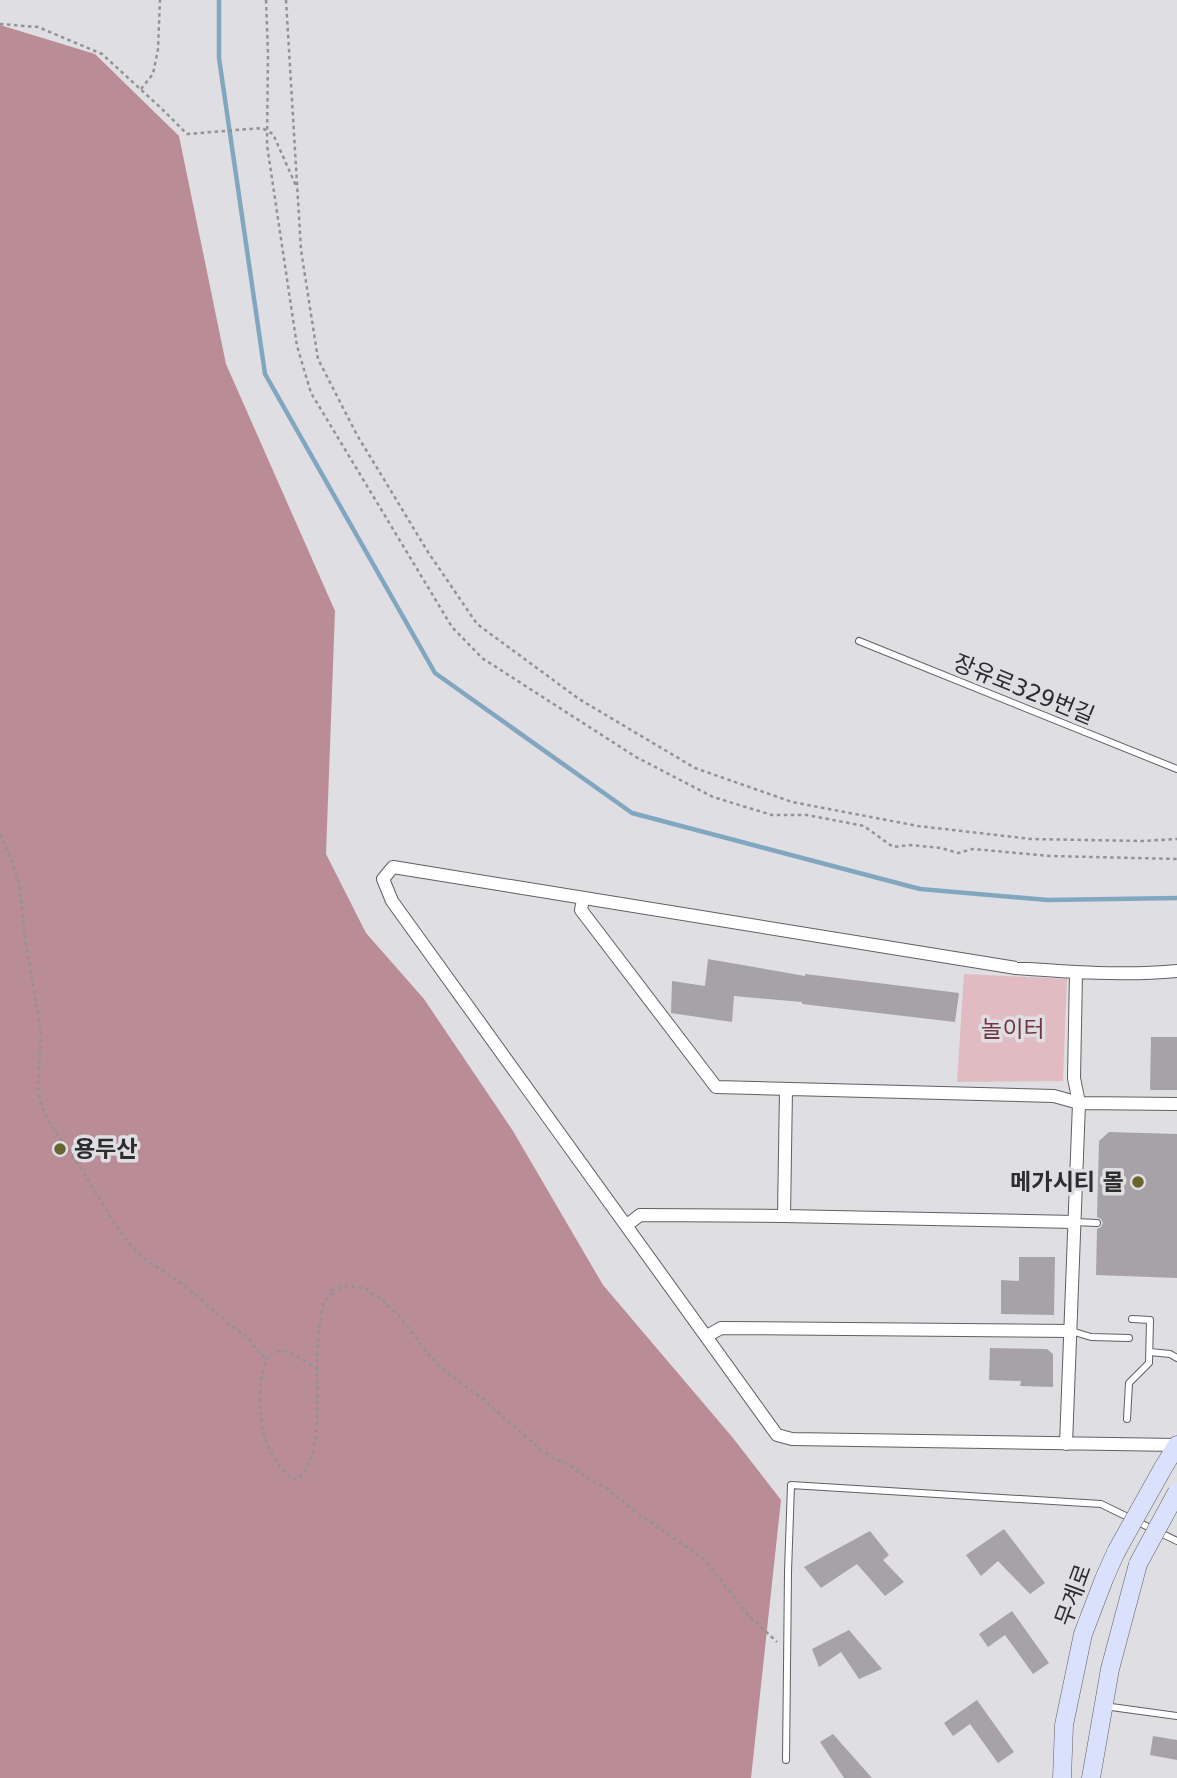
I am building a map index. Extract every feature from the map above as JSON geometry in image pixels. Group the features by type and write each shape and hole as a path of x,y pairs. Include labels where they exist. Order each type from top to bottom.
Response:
{"main road":[{"name":"무계로","path":"1062,1778 1064,1725 1083,1634 1116,1552 1177,1445"},
{"path":"1091,1778 1102,1706 1138,1564 1177,1492"}],"street":[{"path":"1177,971 1076,973 1016,968 393,867 383,879 393,901 777,1434 792,1439 1177,1445"},
{"path":"583,898 581,910 716,1087 1054,1096 1079,1103 1177,1104"},
{"path":"1066,1444 1079,1103 1074,1078 1076,973"},
{"path":"784,1216 786,1089"},
{"path":"627,1225 640,1215 1075,1222"},
{"path":"707,1336 721,1328 1071,1331"}],"lane":[{"name":"장유로329번길","path":"859,641 1177,769"},
{"path":"1075,1222 1097,1223"},
{"path":"1127,1419 1129,1383 1149,1363 1150,1352 1150,1320 1132,1319"},
{"path":"1071,1331 1091,1337 1129,1338"},
{"path":"1150,1352 1170,1354 1177,1358"},
{"path":"786,1760 791,1486 1101,1504 1177,1541"},
{"path":"1102,1706 1177,1716"}],"path":[{"path":"141,89 153,74 158,49 160,0"},
{"path":"266,0 267,145 296,346 311,393 452,627 482,658 647,762 713,797 772,815 807,816 864,826 893,847 911,845 941,848 957,853 973,849 1038,855 1177,859"},
{"path":"286,0 301,250 318,359 357,435 428,552 477,624 579,699 695,768 792,802 918,826 1031,839 1177,839"},
{"path":"0,24 38,27 102,54 187,134 262,128 268,131 273,134 298,191"},
{"path":"0,834 19,884 41,1032 38,1091 48,1120 131,1246 250,1339 266,1358"},
{"path":"317,1370 286,1352 270,1353 266,1358 260,1399 262,1429 276,1459 291,1478 298,1479 303,1475 313,1448 323,1306 333,1293 331,1290 358,1287 372,1293 400,1317 441,1368 483,1399 540,1450 606,1488 704,1559 749,1616 787,1651"}],"green space":[{"name":"놀이터","path":"964,974 1067,979 1063,1081 957,1082"}],"shaded area":[{"path":"0,25 95,54 179,136 226,364 335,611 326,854 366,933 424,999 513,1131 603,1285 733,1438 781,1500 751,1778 0,1778"}],"building":[{"path":"708,959 805,976 959,993 955,1022 734,996 732,1022 671,1013 672,981 705,986"},
{"path":"1151,1037 1177,1037 1177,1090 1150,1090"},
{"name":"메가시티 몰","path":"1109,1132 1177,1134 1177,1278 1096,1275 1097,1229 1103,1223 1097,1217 1099,1141"},
{"path":"1019,1257 1055,1257 1054,1315 1001,1314 1001,1280 1019,1281"},
{"path":"990,1348 1047,1349 1053,1354 1053,1387 1020,1386 1021,1381 989,1380"},
{"path":"1004,1529 1045,1583 1030,1594 998,1561 981,1576 966,1555"},
{"path":"870,1531 889,1555 883,1560 904,1582 885,1596 857,1564 821,1588 804,1567"},
{"path":"1012,1611 1049,1663 1033,1674 1005,1635 988,1647 979,1634"},
{"path":"849,1630 882,1669 859,1679 841,1652 819,1667 812,1649"},
{"path":"977,1700 1014,1752 998,1763 970,1724 953,1736 944,1723"},
{"path":"833,1734 872,1778 844,1778 820,1742"},
{"path":"1153,1736 1177,1740 1177,1760 1150,1755"}],"waterway":[{"path":"219,0 219,58 265,374 435,673 632,813 920,889 1048,900 1177,898"}],"place":[{"name":"용두산","path":"60,1149"},
{"name":"메가시티 몰","path":"1138,1182"}]}
